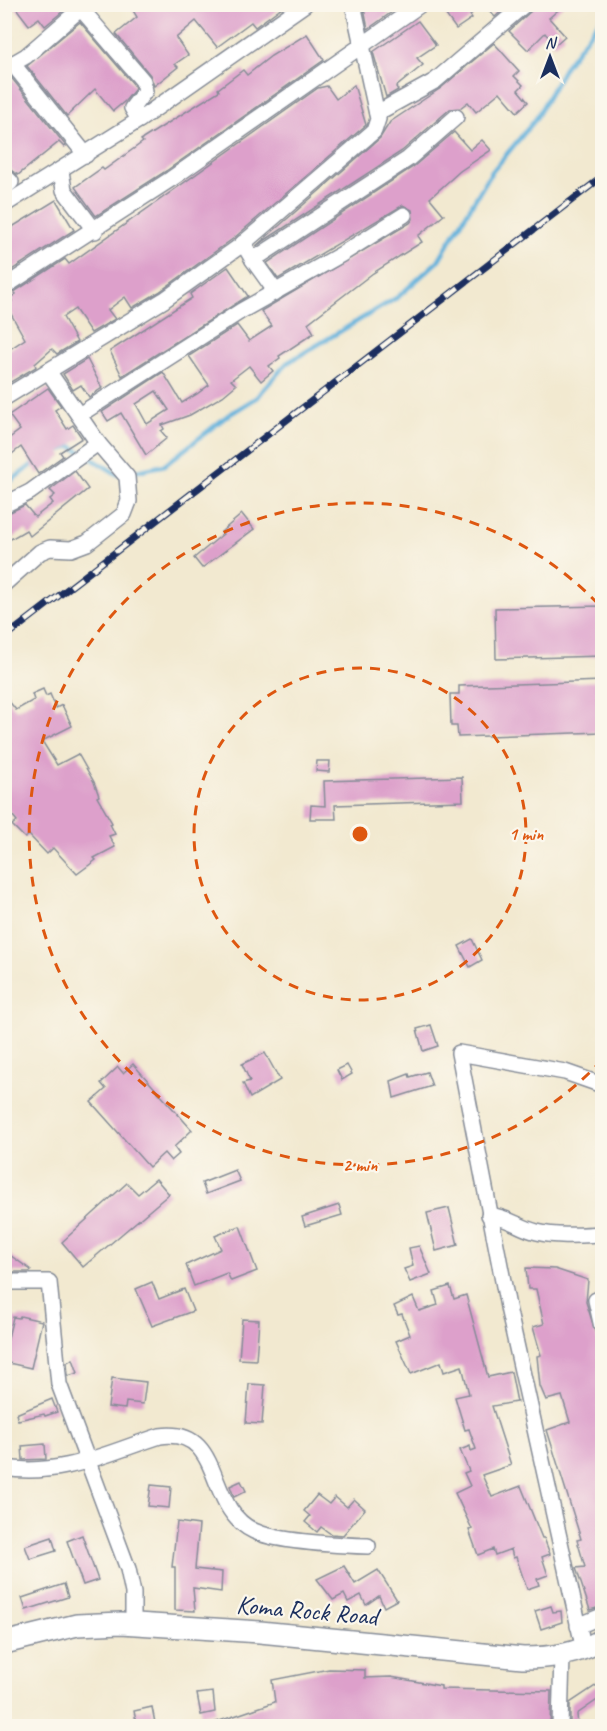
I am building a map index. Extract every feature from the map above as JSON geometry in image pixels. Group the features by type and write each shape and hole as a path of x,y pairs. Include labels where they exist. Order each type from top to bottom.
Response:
{"main road":[{"name":"Koma Rock Road","path":"4,1643 76,1625 133,1623 282,1634 523,1658 562,1656 593,1645"}],"street":[{"path":"4,205 139,120 305,4"},
{"path":"4,398 164,300 243,243 337,166 374,131 378,120 353,4"},
{"path":"4,286 94,231 421,4"},
{"path":"376,113 435,81 525,4"},
{"path":"86,155 8,66 26,56 81,6 143,81 145,91 132,108 139,120"},
{"path":"253,260 408,159 456,117"},
{"path":"61,171 64,190 94,231"},
{"path":"4,175 11,183 4,188"},
{"path":"79,415 241,311 404,215"},
{"path":"243,243 276,292"},
{"path":"4,584 40,552 50,548 71,549 87,543 124,514 130,489 127,477 98,443 48,371"},
{"path":"4,505 30,492 98,443"},
{"path":"593,1645 578,1626 489,1215 459,1053 565,1072 603,1085"},
{"path":"489,1215 507,1217 535,1232 567,1235 603,1234"},
{"path":"4,1282 49,1282 59,1384 128,1569 133,1593 133,1623"},
{"path":"596,1300 603,1327"},
{"path":"4,1468 26,1471 61,1469 160,1436 176,1434 190,1437 201,1447 221,1494 240,1520 254,1531 274,1536 368,1546"},
{"path":"578,1626 603,1616"},
{"path":"560,1726 562,1656"}],"building":[{"path":"13,4 67,4 68,7 45,26 39,18 29,25"},
{"path":"129,4 286,4 255,27 251,22 217,47 196,21 176,38 188,55 175,64 178,67 154,86 150,75 116,34 137,17"},
{"path":"363,4 403,4 368,29"},
{"path":"438,4 482,4 470,15 472,18 456,29"},
{"path":"483,4 509,4 495,17"},
{"path":"534,4 565,4 549,18 565,36 555,45 545,33 528,50 509,31 531,11"},
{"path":"418,21 436,45 417,58 423,65 396,87 398,90 386,97 373,52"},
{"path":"80,22 134,85 135,89 113,111 95,89 67,116 27,66"},
{"path":"307,34 324,60 166,171 96,216 75,187 102,168 104,170 143,142 141,140 219,91 218,89 243,70 247,75 271,56"},
{"path":"494,43 519,71 514,76 523,85 518,90 528,102 517,112 500,92 476,112 468,102 460,108 450,109 402,151 256,246 380,138 390,122 441,88"},
{"path":"4,76 10,76 66,146 64,147 59,142 18,175 4,166"},
{"path":"354,85 366,125 234,238 159,292 132,308 125,297 108,310 115,319 91,333 75,309 63,317 77,342 57,354 52,349 35,364 36,367 4,386 4,353 25,339 11,314 4,318 4,306 12,301 10,298 16,294 14,292 65,259 69,264 318,88 327,86 336,99"},
{"path":"454,132 470,150 482,140 491,150 460,171 430,198 444,215 418,236 422,242 373,273 308,323 314,333 279,356 280,358 269,366 273,371 261,381 249,366 231,380 236,385 223,396 190,415 162,425 164,429 161,431 167,438 146,455 121,413 108,421 102,412 163,372 182,403 197,394 209,385 189,356 237,325 249,341 272,326 261,311 410,223 413,219 412,210 403,205 278,279 267,263 413,167","holes":["156,391 169,410 147,424 136,404"]},
{"path":"56,200 74,230 4,275 4,232"},
{"path":"228,267 248,296 122,376 110,351 192,298 190,294"},
{"path":"87,359 102,388 89,397 81,385 73,390 63,374"},
{"path":"48,388 61,406 55,410 67,429 73,425 82,438 60,452 63,456 38,474 21,447 4,460 4,442 20,430 9,415"},
{"path":"75,471 88,489 30,536 26,530 4,543 4,515 25,505 35,517 53,503 50,499 55,495 50,490"},
{"path":"242,514 254,529 202,568 194,558 223,534 221,532"},
{"path":"603,606 603,656 496,659 495,608"},
{"path":"603,681 603,732 458,737 457,726 451,726 450,694 459,694 459,686"},
{"path":"43,689 46,696 50,694 56,708 62,705 72,726 42,741 57,765 78,754 94,782 99,796 97,797 112,823 110,824 115,834 109,836 115,847 94,858 96,860 77,874 53,848 47,854 29,835 25,838 12,825 17,821 4,805 4,695 16,710 34,700 32,694"},
{"path":"317,761 330,761 329,772 316,771"},
{"path":"462,777 463,801 335,805 336,819 310,819 311,805 325,806 324,781"},
{"path":"472,939 482,960 470,967 459,946"},
{"path":"431,1025 438,1046 423,1051 417,1029"},
{"path":"265,1053 280,1080 250,1098 243,1083 250,1081 242,1064"},
{"path":"133,1064 192,1130 174,1147 179,1154 171,1161 164,1153 149,1167 91,1102 106,1089 101,1083 118,1067 123,1073"},
{"path":"347,1065 352,1074 342,1080 337,1070"},
{"path":"427,1072 432,1086 394,1098 391,1081 409,1074 410,1077"},
{"path":"235,1170 240,1181 206,1194 202,1183"},
{"path":"156,1179 169,1194 83,1267 62,1242 127,1183 138,1194"},
{"path":"339,1205 342,1215 305,1226 302,1217"},
{"path":"449,1208 458,1245 436,1251 427,1213"},
{"path":"240,1226 257,1271 231,1281 227,1273 194,1286 186,1265 221,1249 215,1236"},
{"path":"419,1246 431,1274 410,1282 404,1269 413,1266 409,1248"},
{"path":"4,1251 31,1270 30,1272 4,1272"},
{"path":"526,1268 555,1269 588,1280 586,1302 603,1356 603,1606 590,1610 576,1568 585,1567 577,1540 581,1539 547,1430 570,1422 562,1396 546,1400 540,1386 537,1356 541,1355 533,1327 544,1324 536,1289 528,1289"},
{"path":"152,1282 159,1299 184,1289 193,1311 152,1326 136,1289"},
{"path":"450,1286 454,1299 466,1295 488,1377 511,1372 517,1402 492,1406 511,1465 482,1475 492,1497 521,1486 542,1538 544,1538 550,1554 542,1557 548,1575 537,1579 539,1585 527,1589 511,1549 495,1555 493,1549 478,1555 469,1530 472,1529 455,1493 470,1486 464,1473 469,1471 460,1450 470,1446 471,1451 476,1449 469,1429 465,1430 455,1397 469,1394 462,1366 444,1372 441,1362 411,1374 396,1341 410,1335 402,1314 398,1315 394,1306 413,1297 419,1311 438,1305 434,1291"},
{"path":"20,1316 42,1321 31,1368 4,1362 4,1341 7,1342 13,1317 19,1318"},
{"path":"242,1319 259,1320 256,1360 239,1359"},
{"path":"73,1359 78,1373 68,1376 67,1362"},
{"path":"112,1378 146,1382 143,1404 126,1402 125,1409 108,1407"},
{"path":"249,1384 265,1385 262,1424 246,1423"},
{"path":"52,1399 57,1412 18,1420 16,1414"},
{"path":"45,1444 46,1459 23,1460 22,1446"},
{"path":"241,1481 246,1491 234,1497 230,1486"},
{"path":"151,1485 171,1487 169,1508 148,1506"},
{"path":"317,1495 329,1504 335,1497 347,1507 354,1499 365,1509 343,1535 331,1534 321,1527 317,1532 305,1522 310,1516 304,1511"},
{"path":"177,1522 199,1525 195,1569 222,1572 221,1592 193,1588 195,1611 175,1610 175,1567 172,1567"},
{"path":"82,1535 98,1580 83,1585 67,1541"},
{"path":"52,1537 56,1551 30,1559 25,1546"},
{"path":"344,1566 355,1584 378,1570 397,1600 384,1607 379,1596 366,1605 361,1595 348,1602 344,1594 333,1600 317,1579"},
{"path":"64,1584 68,1597 26,1610 22,1598"},
{"path":"551,1606 553,1612 561,1611 562,1622 541,1629 535,1611"},
{"path":"329,1669 365,1670 365,1678 391,1677 441,1686 441,1689 551,1691 550,1726 205,1726 275,1702 272,1680"},
{"path":"603,1681 603,1696 577,1714 578,1726 570,1726 570,1703"},
{"path":"213,1692 215,1712 201,1715 197,1694"},
{"path":"152,1707 155,1723 137,1726 134,1711"}],"waterway":[{"path":"128,473 165,465 227,416 256,398 287,363 398,297 438,261 491,173 535,120 566,65 602,17"},
{"path":"62,450 71,446 117,474"},
{"path":"4,486 36,462"}],"railway":[{"path":"4,638 602,177"}]}
